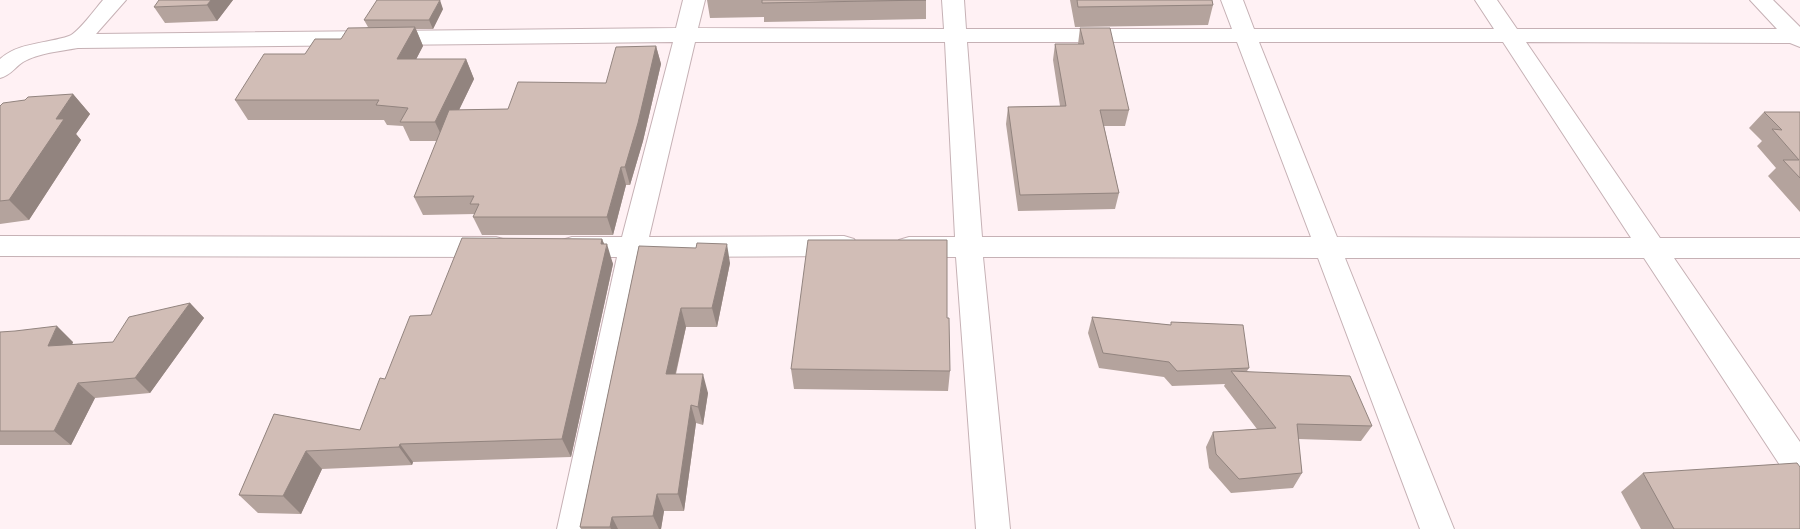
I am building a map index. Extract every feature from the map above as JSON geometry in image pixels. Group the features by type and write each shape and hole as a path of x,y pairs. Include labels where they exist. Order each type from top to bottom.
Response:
{"street":[{"path":"78,41 115,0"},
{"path":"574,529 632,247 694,0"},
{"path":"954,0 969,248 993,529"},
{"path":"1232,0 1437,529"},
{"path":"1486,0 1800,469"},
{"path":"1761,0 1799,37"},
{"path":"0,71 15,57 46,47 78,41 685,35 1799,37"},
{"path":"0,246 1800,248"}],"building":[{"path":"159,0 211,0 207,5 154,7"},
{"path":"377,0 440,0 429,20 364,20"},
{"path":"762,0 926,0 762,3"},
{"path":"1077,0 1212,0 1213,5 1078,7"},
{"path":"415,27 397,59 466,59 435,122 400,122 408,108 376,105 379,100 235,100 264,54 305,54 315,39 341,39 348,28"},
{"path":"1080,28 1110,28 1129,110 1100,110 1119,193 1020,195 1008,107 1066,106 1055,44 1084,44"},
{"path":"656,46 638,123 625,167 621,167 607,217 473,217 479,204 470,204 474,196 414,197 449,110 508,109 518,82 606,83 616,47"},
{"path":"73,94 56,119 64,119 9,200 0,201 0,106 3,103 25,100 28,97"},
{"path":"1764,112 1800,112 1800,178 1783,160 1799,160 1772,129 1782,130"},
{"path":"462,238 602,239 601,244 607,244 562,439 400,444 399,447 306,451 283,496 239,495 274,414 360,430 380,378 385,379 410,316 431,315"},
{"path":"808,240 947,240 947,318 949,318 950,371 791,369"},
{"path":"697,243 727,244 712,308 681,308 666,374 703,374 698,407 691,405 678,494 657,494 653,516 612,517 610,527 580,527 639,246 696,248"},
{"path":"190,303 135,378 78,383 54,431 0,431 0,332 57,326 48,346 113,342 129,317"},
{"path":"1092,317 1171,325 1171,322 1243,325 1249,368 1177,371 1169,362 1103,353"},
{"path":"1231,371 1350,376 1372,426 1297,424 1302,473 1239,479 1216,454 1213,432 1276,428"},
{"path":"1797,463 1800,467 1800,529 1674,529 1643,473"}]}
